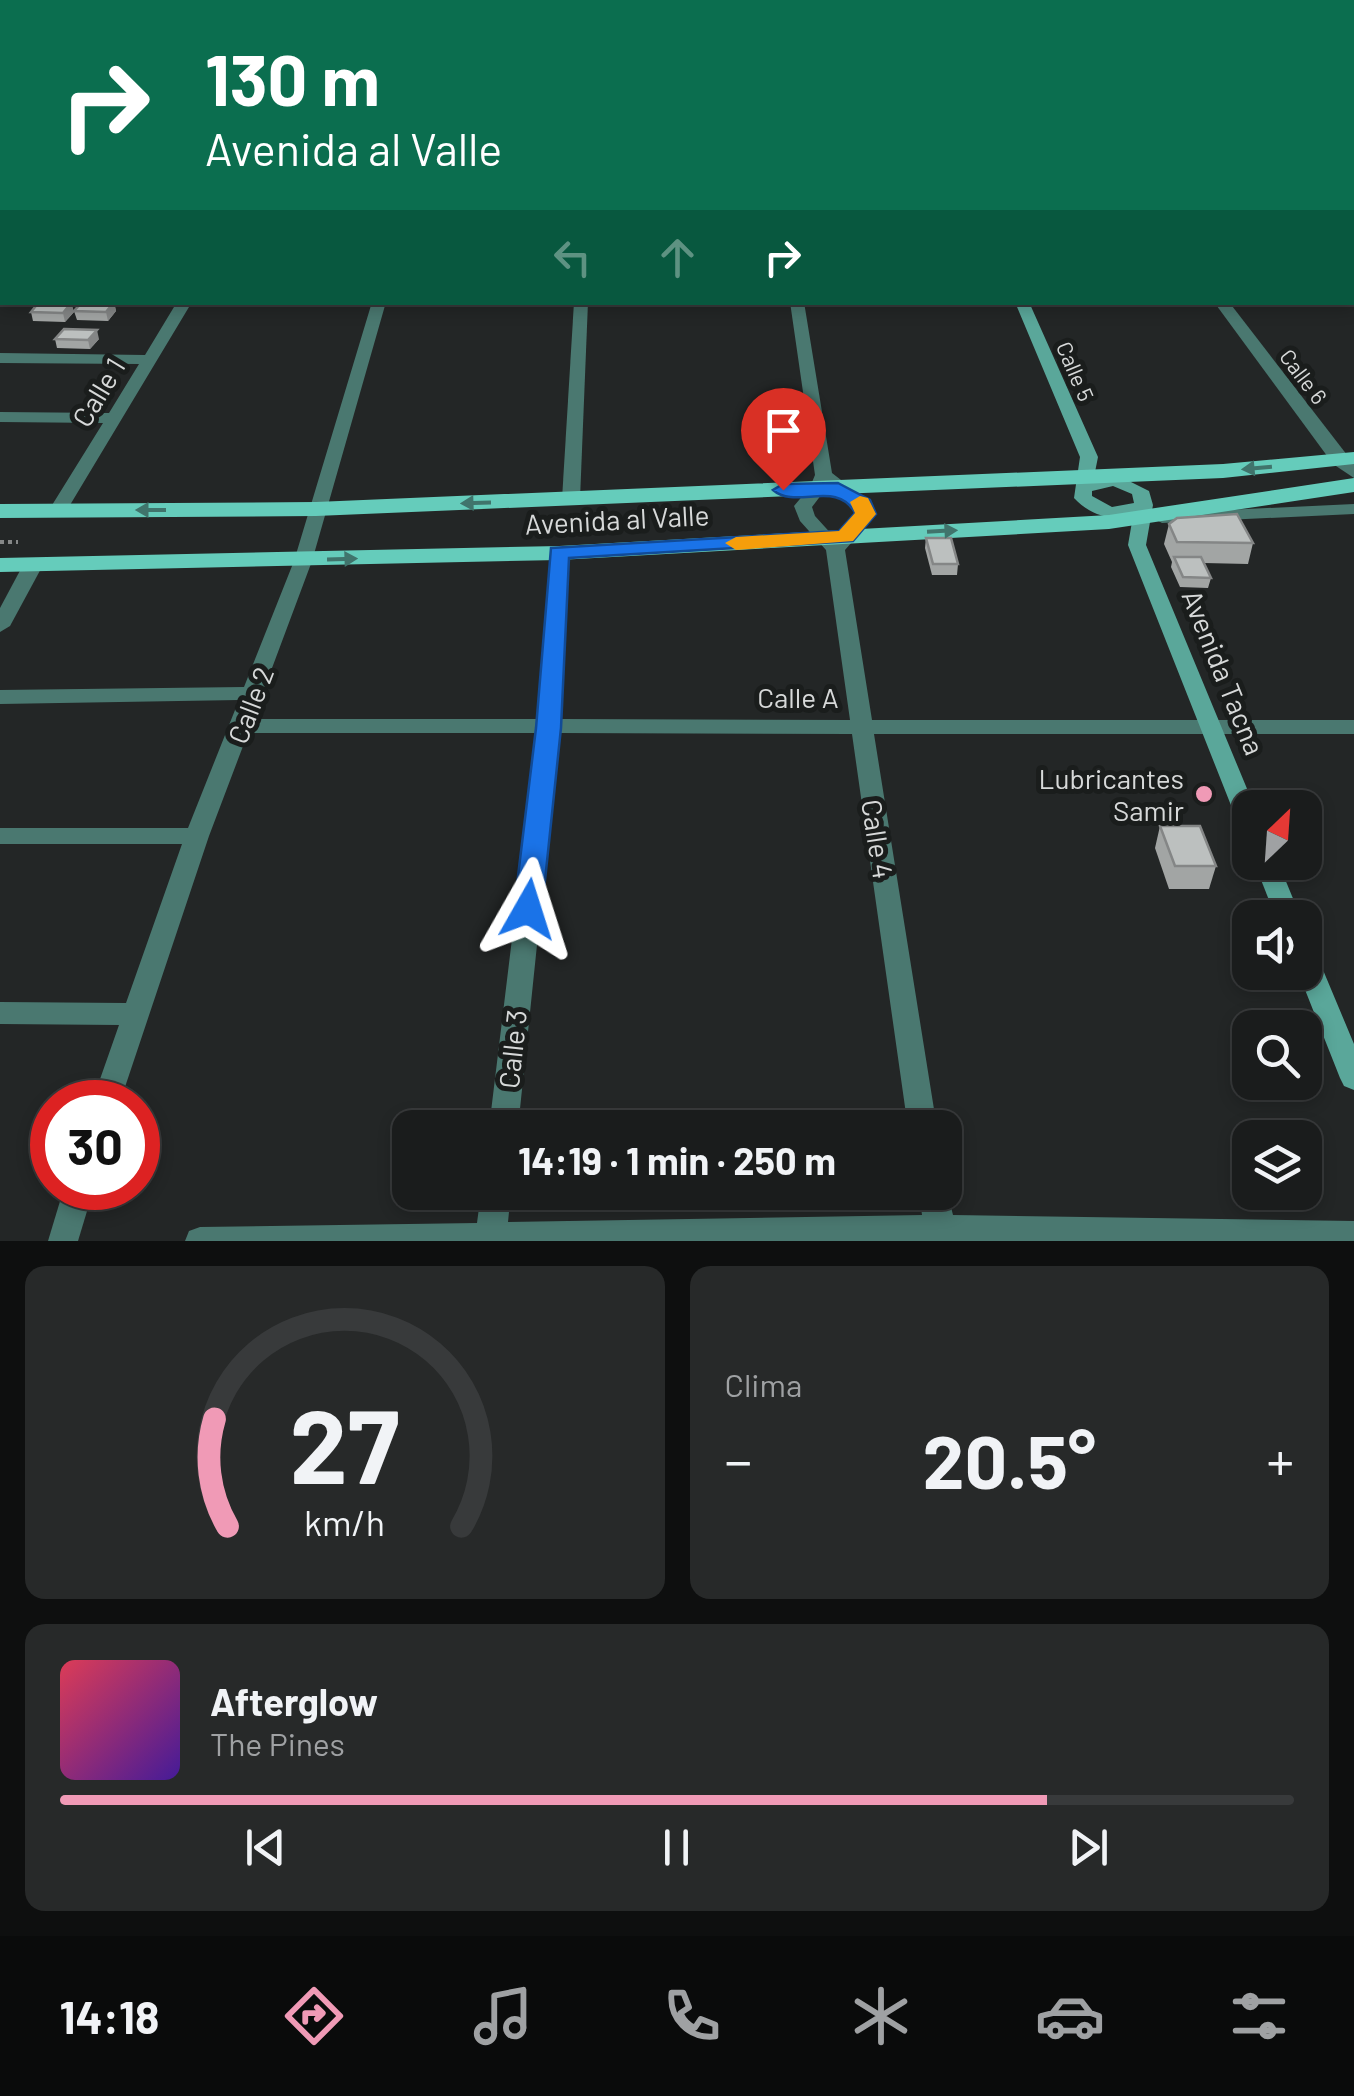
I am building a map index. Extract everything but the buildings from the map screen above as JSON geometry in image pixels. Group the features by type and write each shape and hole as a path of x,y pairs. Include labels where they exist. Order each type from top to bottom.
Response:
{"main road":[{"name":"Calle 5","path":"1023,305 1086,481"},
{"name":"Avenida al Valle","path":"0,511 316,508 1086,481 1349,464"},
{"path":"1086,481 1114,513 1142,512 1144,496 1119,479"},
{"name":"Avenida Tacna","path":"1086,481 1108,522 1137,545 1237,790"},
{"name":"Avenida al Valle","path":"0,565 559,552 1108,522 1142,512 1354,485"},
{"name":"Avenida Tacna","path":"1137,545 1142,512"},
{"path":"1318,990 1354,1078"}],"street":[{"name":"Calle 1","path":"58,510 184,305"},
{"name":"Calle 2","path":"113,1080 198,836 303,560 378,305"},
{"path":"571,499 581,305"},
{"path":"798,305 829,489 803,506 806,517 841,537"},
{"name":"Calle 6","path":"1223,305 1349,464"},
{"path":"0,358 150,360"},
{"path":"0,417 115,418"},
{"name":"Calle 4","path":"829,489 866,509 864,519 841,537 860,726 921,1110"},
{"path":"1142,512 1354,509"},
{"path":"806,517 830,527 841,537"},
{"name":"Calle 3","path":"505,1110 548,728 559,552"},
{"path":"0,626 33,565"},
{"path":"0,698 254,693"},
{"name":"Calle A","path":"242,726 1354,728"},
{"path":"0,836 198,836"},
{"path":"0,1013 133,1014"},
{"path":"62,1241 72,1210"},
{"path":"490,1240 494,1210"},
{"path":"937,1210 941,1235"},
{"path":"200,1241 1354,1235"}],"slow traffic":[{"path":"736,543 845,537 864,519 866,509 860,502"}],"place":[{"name":"Lubricantes Samir","path":"1204,794"}],"route":[{"path":"528,909 548,728 559,552 845,537 866,514 863,504 838,489 783,490"}]}
